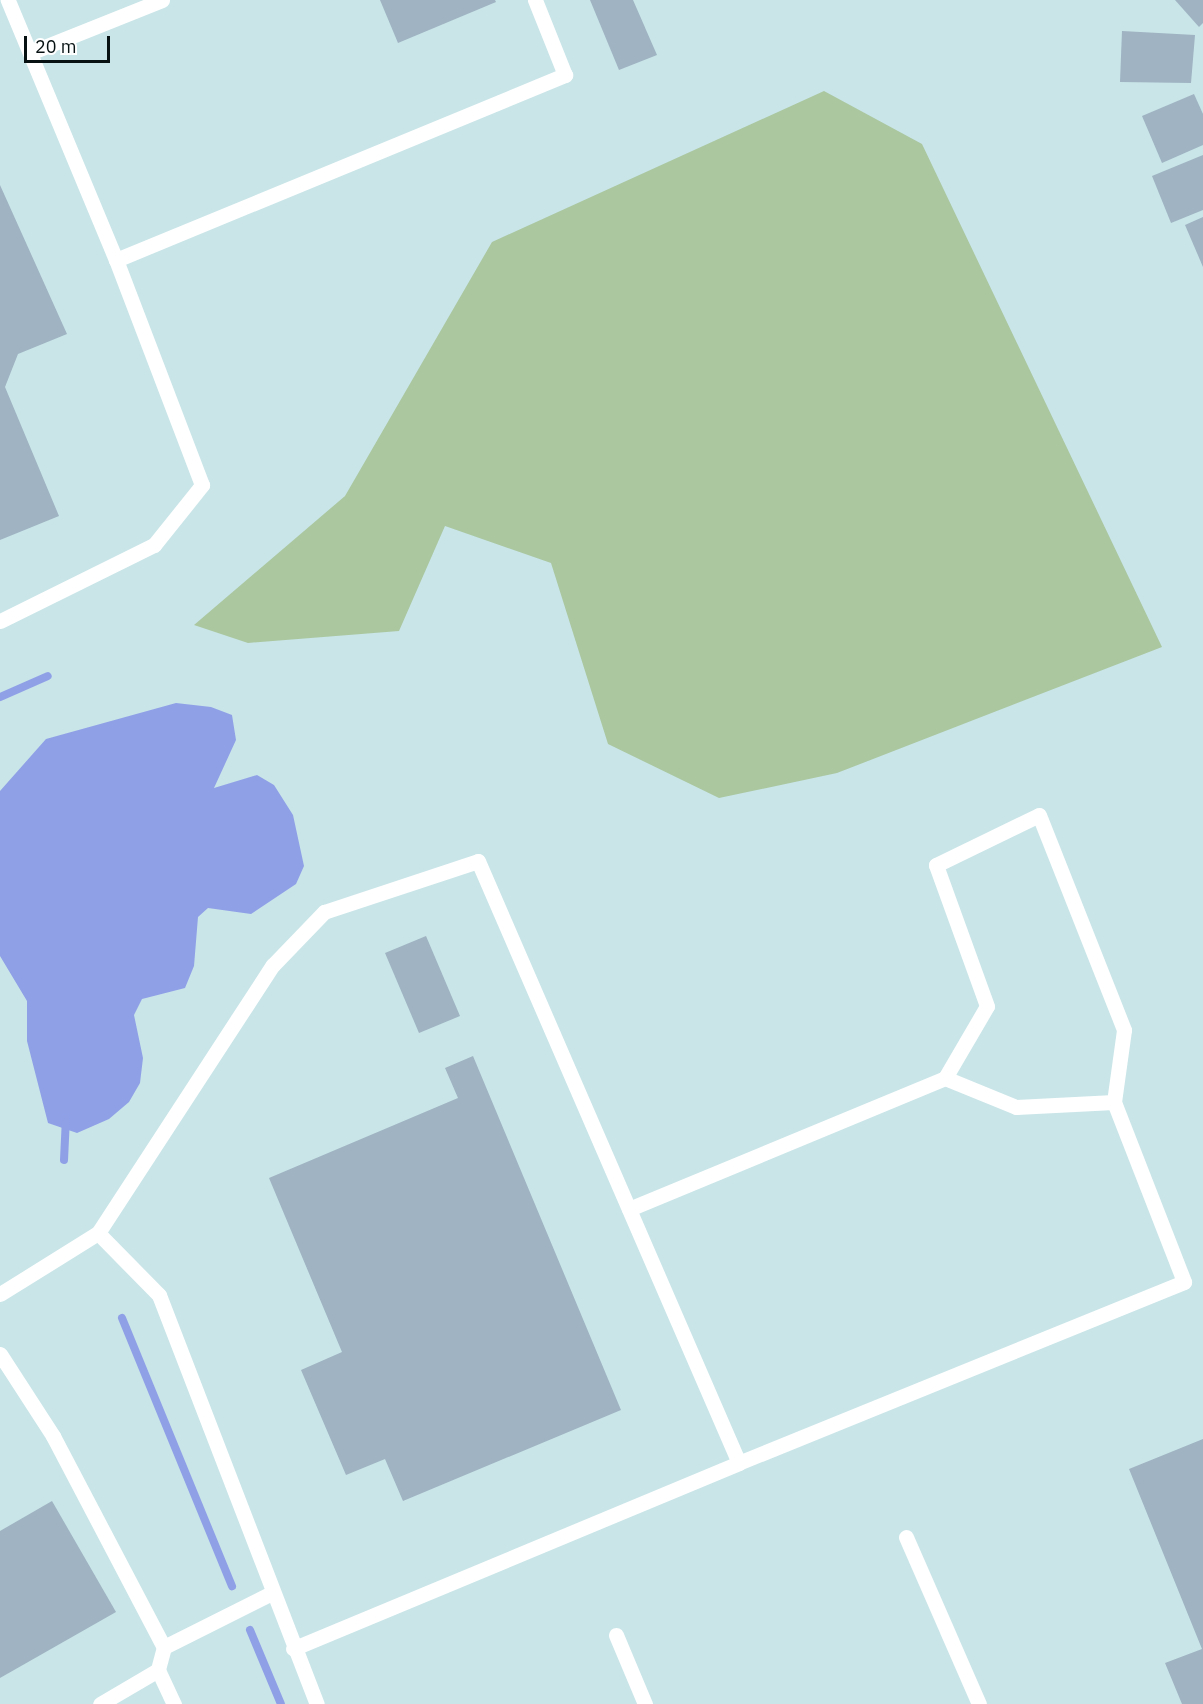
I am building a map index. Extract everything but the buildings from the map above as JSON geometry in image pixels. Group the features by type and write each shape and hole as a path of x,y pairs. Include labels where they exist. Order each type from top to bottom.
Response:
{"lane":[{"path":"0,621 154,545 202,485 117,260 32,52 8,0"},
{"path":"32,52 162,0"},
{"path":"117,260 565,75 535,0"},
{"path":"293,1649 739,1463 1184,1282 1114,1102 1124,1030 1039,815 936,865 987,1006 945,1078 629,1209"},
{"path":"0,1294 98,1233 273,965 324,912 477,861 739,1463"},
{"path":"945,1078 1016,1107 1114,1102"},
{"path":"98,1233 159,1295 316,1704"},
{"path":"0,1354 53,1436 164,1647 158,1670 174,1704"},
{"path":"906,1537 979,1704"},
{"path":"164,1647 272,1593"},
{"path":"616,1635 645,1704"},
{"path":"100,1704 158,1670"}],"green space":[{"path":"824,91 922,144 1162,647 837,773 719,798 608,744 551,563 445,526 399,631 248,643 194,625 345,496 492,242"}],"water":[{"path":"176,703 211,707 232,715 236,740 214,788 257,775 274,785 293,815 304,866 296,884 251,914 208,908 198,917 194,966 185,988 142,999 134,1015 143,1058 140,1083 129,1102 109,1119 77,1133 48,1123 27,1041 27,1001 0,956 0,791 46,739"}],"waterway":[{"path":"0,697 48,676"},
{"path":"64,1160 66,1118"},
{"path":"122,1318 232,1586"},
{"path":"250,1630 281,1704"}]}
